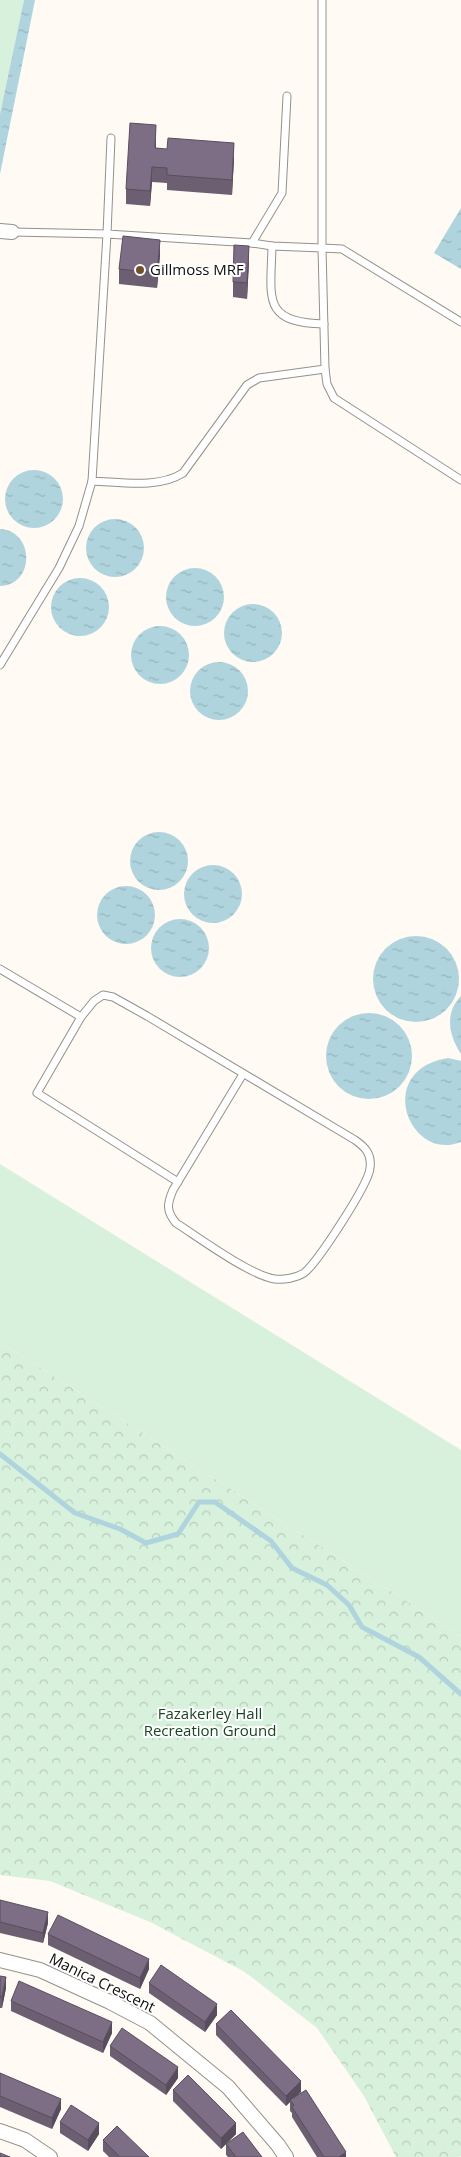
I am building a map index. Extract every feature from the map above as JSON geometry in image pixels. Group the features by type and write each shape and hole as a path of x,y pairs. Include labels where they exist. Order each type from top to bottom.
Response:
{"street":[{"name":"Manica Crescent","path":"0,1960 40,1970 110,2002 150,2023 228,2087 286,2157"},
{"path":"0,2131 25,2140 50,2157"}],"lane":[{"path":"322,0 322,248 327,384 334,398 461,480"},
{"path":"252,243 282,193 287,96"},
{"path":"0,665 60,568 79,526 92,481 111,138"},
{"path":"6,231 107,234 342,249 461,322"},
{"path":"272,246 271,296 276,310 285,318 302,324 324,324"},
{"path":"92,481 159,483 172,481 183,473 247,385 259,378 325,369"},
{"path":"0,969 81,1017"},
{"path":"178,1182 37,1093 81,1017 94,1001 103,995 112,997 244,1074 365,1147 369,1155 370,1169 362,1188 314,1264 302,1274 290,1279 275,1279 257,1273 176,1223 170,1215 167,1204 178,1182 244,1074"}],"green space":[{"path":"0,0 24,0 0,114"},
{"path":"0,1164 461,1450 461,1636 0,1342"},
{"name":"Fazakerley Hall Recreation Ground","path":"0,1342 461,1636 461,2156 396,2157 364,2096 317,2028 245,1972 150,1922 50,1881 0,1875"}],"water":[{"path":"24,0 35,0 0,174 0,114"},
{"path":"461,208 461,269 434,253"},
{"path":"34,470 50,475 58,483 63,499 58,515 50,523 34,528 18,523 10,515 5,499 10,483 18,475"},
{"path":"115,519 126,521 139,532 144,548 142,559 131,572 115,577 104,575 91,564 86,548 88,537 99,524"},
{"path":"0,529 11,532 20,539 25,548 26,558 25,568 20,577 11,583 0,586"},
{"path":"195,568 206,570 219,581 224,597 222,608 211,621 195,626 184,624 171,613 166,597 168,586 179,573"},
{"path":"80,578 91,580 104,591 109,607 107,618 96,631 80,636 69,634 56,623 51,607 53,596 64,583"},
{"path":"253,604 269,609 277,617 282,633 277,649 269,657 253,662 237,657 229,649 224,633 229,617 237,609"},
{"path":"160,626 171,628 184,639 189,655 187,666 176,679 160,684 149,682 136,671 131,655 133,644 144,631"},
{"path":"219,662 230,664 243,675 248,691 246,702 235,715 219,720 208,718 195,707 190,691 192,680 203,667"},
{"path":"159,832 170,834 183,845 188,861 186,872 175,885 159,890 148,888 135,877 130,861 132,850 143,837"},
{"path":"213,865 224,867 237,878 242,894 240,905 229,918 213,923 202,921 189,910 184,894 186,883 197,870"},
{"path":"126,886 142,891 150,899 155,915 150,931 142,939 126,944 110,939 102,931 97,915 102,899 110,891"},
{"path":"180,919 191,921 204,932 209,948 207,959 196,972 180,977 169,975 156,964 151,948 153,937 164,924"},
{"path":"416,936 432,939 440,943 452,955 456,963 459,979 456,995 452,1003 440,1015 432,1019 416,1022 400,1019 392,1015 380,1003 376,995 373,979 376,963 380,955 392,943 400,939"},
{"path":"461,996 461,1054 451,1032 450,1017"},
{"path":"369,1013 385,1016 393,1020 405,1032 409,1040 412,1056 409,1072 405,1080 393,1092 385,1096 369,1099 353,1096 345,1092 333,1080 329,1072 326,1056 329,1040 333,1032 345,1020 353,1016"},
{"path":"448,1058 461,1061 461,1142 442,1145 426,1139 414,1128 407,1112 405,1095 411,1079 425,1066"}],"building":[{"path":"130,123 156,125 155,148 167,149 168,138 234,143 232,180 167,175 167,168 152,167 150,191 126,189"},
{"path":"123,236 160,240 157,273 119,269"},
{"path":"234,245 249,246 247,283 233,282"},
{"path":"0,1900 48,1912 43,1933 0,1922"},
{"path":"58,1915 149,1959 140,1978 48,1934"},
{"path":"161,1965 217,2004 205,2022 149,1983"},
{"path":"0,1976 6,1977 2,1997 0,1997"},
{"path":"19,1981 112,2022 103,2042 11,2001"},
{"path":"231,2010 301,2081 286,2096 216,2024"},
{"path":"122,2028 178,2067 166,2085 110,2046"},
{"path":"0,2073 61,2099 52,2118 0,2096"},
{"path":"188,2075 236,2123 221,2138 173,2090"},
{"path":"306,2090 346,2152 339,2157 324,2157 292,2107 294,2105 290,2100"},
{"path":"71,2105 99,2123 88,2140 60,2122"},
{"path":"117,2126 149,2157 120,2157 103,2140"},
{"path":"243,2132 262,2157 236,2157 226,2144"},
{"path":"0,2153 10,2157 0,2157"}],"waterway":[{"path":"0,1454 75,1513 120,1529 146,1543 178,1534 199,1502 215,1502 271,1541 292,1568 327,1585 349,1605 362,1627 419,1657 461,1694"}],"place":[{"name":"Gillmoss MRF","path":"140,270"}]}
